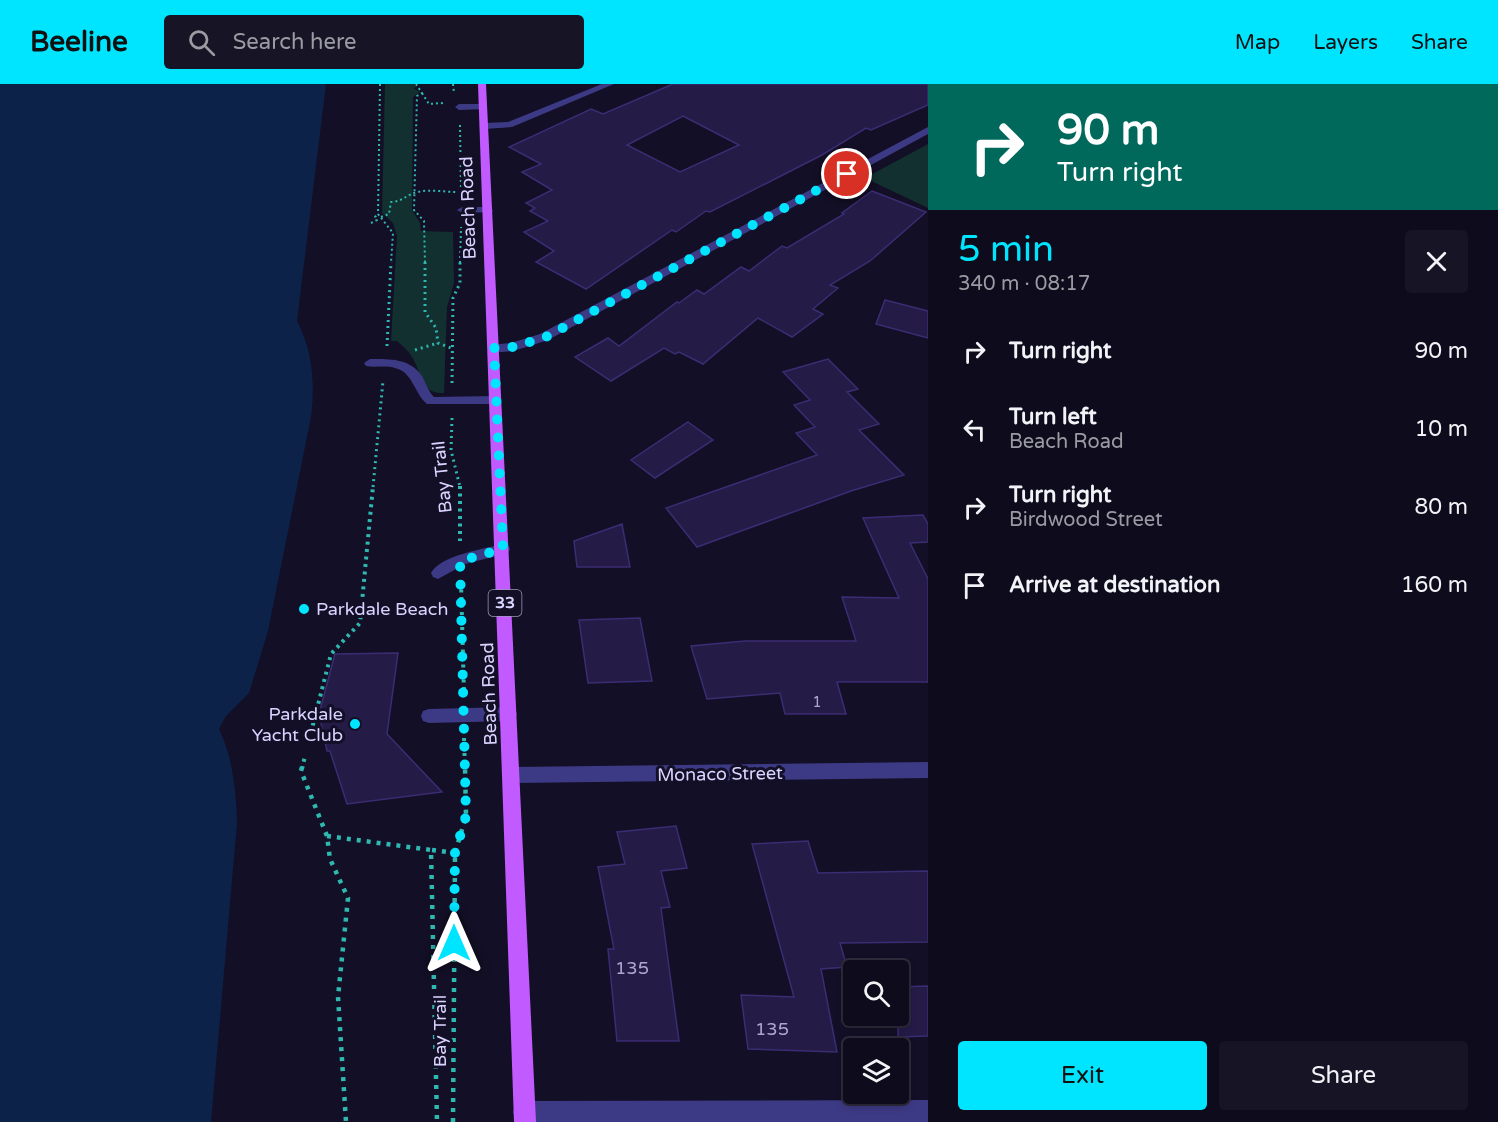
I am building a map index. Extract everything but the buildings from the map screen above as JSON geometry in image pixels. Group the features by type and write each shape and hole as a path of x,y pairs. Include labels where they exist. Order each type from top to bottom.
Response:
{"main road":[{"name":"Beach Road","path":"482,84 503,549 524,1117"}],"street":[{"path":"484,126 509,125 610,84"},
{"path":"457,105 483,107"},
{"path":"494,348 512,347 544,338 928,130"},
{"path":"462,210 488,210"},
{"path":"370,363 394,363 410,368 416,375 426,398 431,401 496,400"},
{"path":"438,573 460,561 503,549"},
{"path":"429,716 509,714"},
{"name":"Monaco Street","path":"512,775 928,770"},
{"path":"524,1117 928,1111"}],"path":[{"path":"379,217 380,84"},
{"path":"416,84 429,104"},
{"name":"Bay Trail","path":"453,84 457,105 462,210 460,279 453,298 451,450 460,484 466,816 455,853 453,1122"},
{"path":"422,93 417,96 414,210 424,221 425,312 436,328 438,343"},
{"path":"417,104 457,105"},
{"path":"370,223 390,214 391,202 400,202 407,194 414,191 461,192"},
{"path":"309,740 331,654 360,623 384,376 394,369 394,354 386,345 393,236 387,223 379,217"},
{"path":"412,351 438,343 451,348"},
{"path":"305,756 301,771 327,836 330,859 348,898 338,997 346,1122"},
{"path":"327,836 455,853"},
{"path":"431,850 437,1122"}],"green space":[{"path":"385,84 414,84 417,87 413,88 420,92 413,97 412,210 420,223 421,231 453,232 454,283 447,307 444,393 436,393 425,386 409,352 397,341 391,341 397,236 393,223 382,213"},
{"path":"928,144 928,208 865,178"}],"water":[{"path":"0,84 326,84 297,321 312,368 311,417 268,631 249,693 226,716 219,729 228,751 233,775 237,823 211,1122 0,1122"}],"place":[{"name":"Parkdale Beach","path":"304,609"},
{"name":"Parkdale Yacht Club","path":"355,724"}],"route":[{"path":"454,943 455,853 466,816 460,561 503,549 498,478 494,348 512,347 544,338 847,174"}]}
